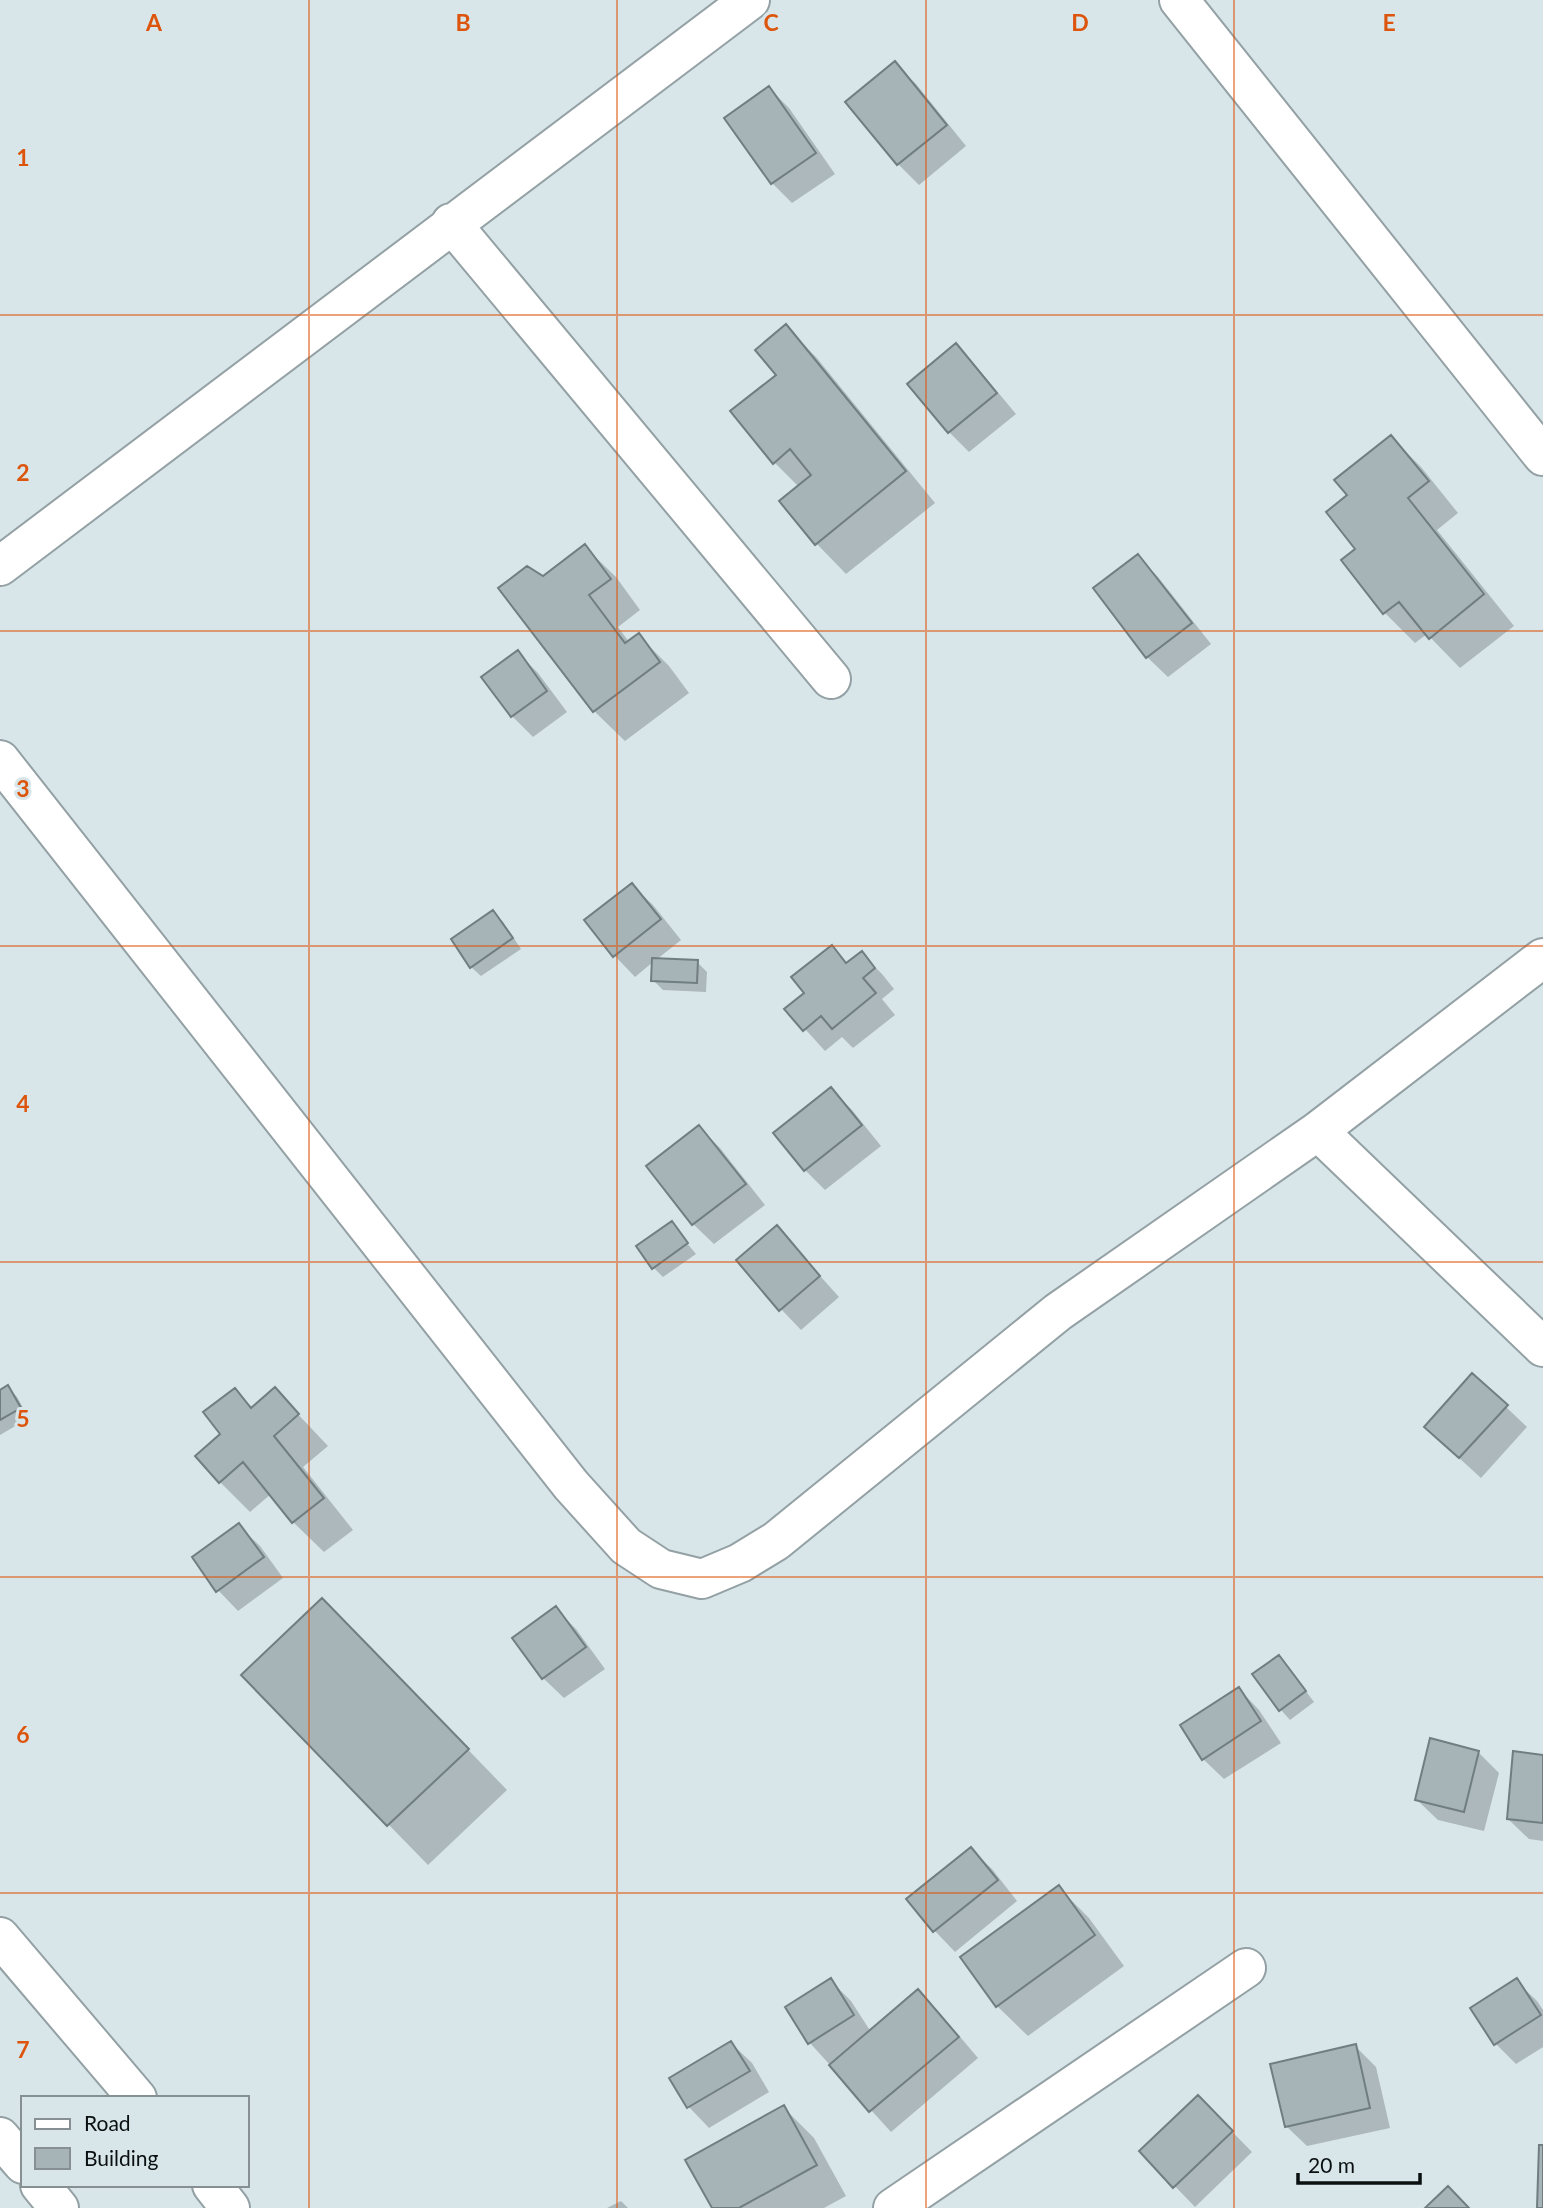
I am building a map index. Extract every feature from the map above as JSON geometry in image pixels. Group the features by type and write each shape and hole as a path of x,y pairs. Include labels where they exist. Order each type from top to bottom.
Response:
{"street":[{"path":"0,566 451,223 750,0"},
{"path":"1179,0 1543,456"},
{"path":"451,223 831,679"},
{"path":"0,760 571,1485 626,1546 661,1569 702,1579 740,1563 776,1541 1058,1312 1318,1131 1543,958"},
{"path":"1318,1131 1543,1347"},
{"path":"0,1937 135,2096"},
{"path":"893,2208 1246,1968"},
{"path":"0,2137 21,2162"},
{"path":"42,2187 59,2208"},
{"path":"214,2187 230,2208"}],"building":[{"path":"895,61 947,125 897,165 845,102"},
{"path":"769,86 816,153 771,184 724,118"},
{"path":"786,324 906,471 815,545 779,501 811,475 790,449 773,464 730,411 776,375 755,350"},
{"path":"956,343 997,393 948,433 907,384"},
{"path":"1391,435 1429,481 1408,498 1484,594 1429,639 1399,602 1383,614 1341,560 1355,549 1326,512 1347,495 1334,480"},
{"path":"585,544 611,579 589,595 625,643 639,633 660,662 593,712 498,588 527,566 543,576"},
{"path":"1138,554 1192,623 1146,658 1093,588"},
{"path":"518,650 547,691 511,717 481,677"},
{"path":"632,883 661,919 613,957 584,920"},
{"path":"493,910 513,938 470,968 451,939"},
{"path":"832,945 846,963 862,951 875,968 863,978 876,993 832,1029 821,1016 803,1031 784,1009 804,993 791,977"},
{"path":"652,958 698,960 697,983 651,981"},
{"path":"831,1087 862,1125 804,1171 773,1133"},
{"path":"699,1125 746,1184 692,1225 646,1166"},
{"path":"672,1221 688,1243 652,1269 636,1246"},
{"path":"777,1225 820,1276 779,1311 736,1260"},
{"path":"1472,1373 1508,1405 1459,1458 1424,1427"},
{"path":"8,1385 21,1408 0,1420 0,1390"},
{"path":"275,1387 299,1414 274,1436 324,1498 292,1523 243,1462 219,1483 195,1456 220,1434 203,1412 235,1388 251,1408"},
{"path":"239,1523 264,1557 216,1592 192,1557"},
{"path":"322,1598 469,1749 387,1826 241,1675"},
{"path":"556,1606 586,1647 542,1679 512,1638"},
{"path":"1279,1655 1306,1691 1279,1711 1252,1674"},
{"path":"1239,1687 1261,1721 1202,1760 1180,1725"},
{"path":"1430,1738 1479,1751 1464,1812 1415,1800"},
{"path":"1513,1751 1543,1755 1543,1823 1507,1819"},
{"path":"971,1847 998,1880 933,1932 906,1899"},
{"path":"1059,1885 1095,1935 996,2007 960,1957"},
{"path":"831,1978 854,2015 808,2044 785,2007"},
{"path":"1517,1978 1541,2015 1494,2045 1470,2008"},
{"path":"918,1989 959,2037 869,2112 829,2065"},
{"path":"731,2041 750,2071 687,2108 669,2078"},
{"path":"1356,2044 1370,2108 1285,2127 1270,2064"},
{"path":"1198,2095 1233,2131 1173,2188 1139,2151"},
{"path":"784,2105 817,2165 739,2208 712,2208 685,2160"},
{"path":"1539,2145 1543,2145 1543,2208 1537,2208"},
{"path":"1448,2186 1469,2208 1425,2208"}]}
